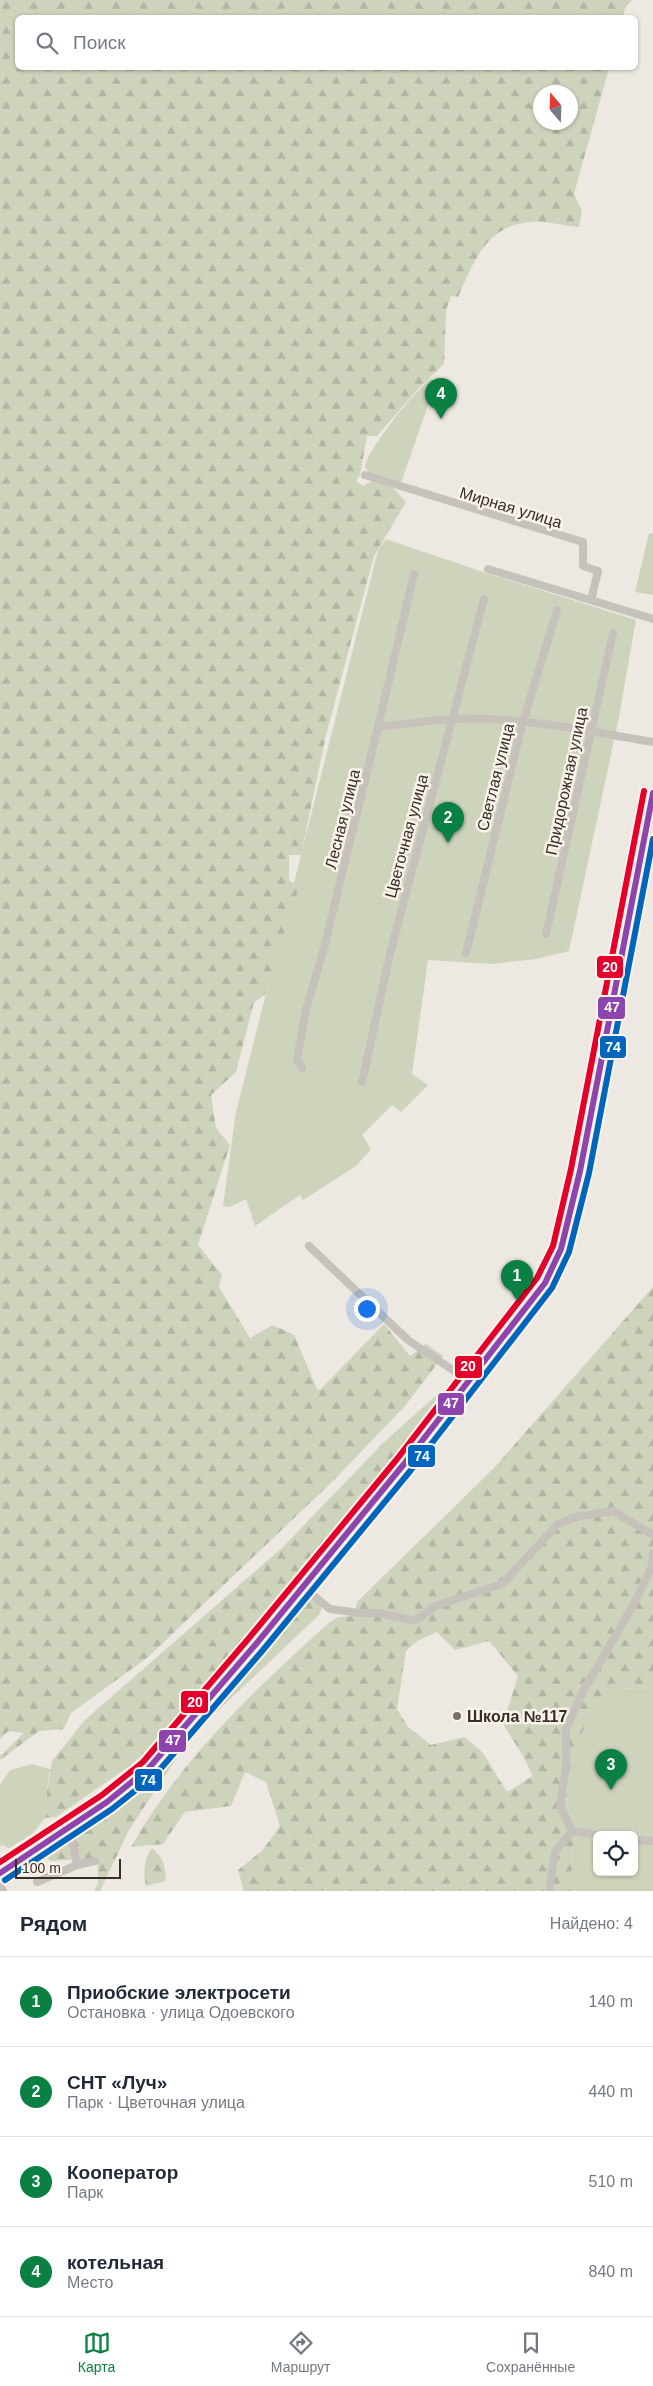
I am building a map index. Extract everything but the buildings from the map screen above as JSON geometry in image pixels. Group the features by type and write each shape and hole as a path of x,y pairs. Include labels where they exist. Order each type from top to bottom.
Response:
{"street":[{"name":"Мирная улица","path":"366,475 455,505 583,542 583,566 598,571 591,600"},
{"path":"488,569 653,619"},
{"name":"Лесная улица","path":"302,1068 298,1059 306,1010 324,948 414,574"},
{"name":"Цветочная улица","path":"362,1082 390,954 484,599"},
{"name":"Светлая улица","path":"466,953 523,722 557,610"},
{"name":"Придорожная улица","path":"546,934 613,633"},
{"path":"378,728 451,719 523,722 560,725 591,733 653,742"},
{"path":"0,1872 107,1802 149,1768 256,1644 469,1381 545,1283 561,1249 580,1171 653,793"},
{"path":"309,1246 408,1340 469,1381"},
{"path":"302,1586 330,1609 360,1613 379,1613 411,1620 418,1619 435,1606 502,1584 558,1524 576,1517 613,1511 653,1534"},
{"path":"572,1831 560,1805 566,1769 566,1729 582,1694 635,1602 652,1566 653,1554"},
{"path":"65,1830 74,1848 77,1865"},
{"path":"572,1831 593,1834"},
{"path":"550,1891 555,1852 572,1831"},
{"path":"638,1840 653,1841"},
{"path":"37,1882 77,1865 95,1861"},
{"path":"0,1887 4,1891"}],"green space":[{"path":"0,0 632,0 625,8 624,15 15,15 15,70 608,70 574,194 582,211 579,227 532,222 516,224 493,237 476,258 458,297 451,296 446,310 444,364 418,389 377,436 367,436 360,475 356,481 363,486 374,480 393,488 406,502 374,556 326,735 301,855 289,855 289,880 299,887 265,995 254,1002 236,1072 211,1095 216,1128 230,1145 198,1245 222,1275 219,1287 250,1338 273,1325 294,1335 317,1389 320,1390 384,1324 410,1356 426,1344 443,1356 405,1406 333,1481 147,1658 71,1713 64,1729 39,1731 0,1760 0,1756 24,1733 8,1731 0,1739"},
{"path":"431,379 436,382 401,483 369,473 365,467 374,448 404,407"},
{"path":"649,533 653,534 653,595 635,592"},
{"path":"386,539 636,620 619,717 569,951 536,959 491,964 428,960 412,1074 428,1085 401,1112 392,1105 362,1135 371,1149 356,1166 303,1200 300,1195 255,1226 246,1199 230,1207 223,1206 236,1112 378,550"},
{"path":"653,1287 653,1688 615,1691 603,1700 592,1714 582,1732 575,1752 567,1793 568,1811 573,1825 577,1824 571,1862 574,1891 244,1891 238,1870 262,1851 280,1826 266,1782 245,1772 231,1806 185,1812 163,1844 131,1847 172,1784 247,1699 330,1622 338,1617 354,1616 357,1602 494,1468","holes":["437,1632 455,1650 489,1641 518,1676 503,1724 533,1776 507,1792 483,1753 465,1737 431,1745 408,1727 397,1709 406,1651 417,1641"]},
{"path":"449,1388 205,1689 134,1763 56,1817 45,1818 45,1804 52,1761 85,1720 283,1547 383,1443 438,1394"},
{"path":"309,1599 320,1602 322,1608 319,1615 211,1717 178,1756 129,1830 100,1891 94,1891 98,1884 98,1860 80,1864 77,1859 51,1861 47,1858 48,1850 89,1827 133,1798 158,1774 204,1713 236,1683"},
{"path":"653,1688 653,1891 574,1891 571,1862 577,1825 573,1825 568,1811 567,1793 575,1752 582,1732 592,1714 603,1700 615,1691"},
{"path":"32,1764 50,1769 45,1818 32,1834 9,1848 1,1845 0,1847 0,1785 10,1770"},
{"path":"152,1848 159,1855 163,1863 166,1881 146,1886 145,1866"}],"transit line":[{"name":"20","path":"0,1862 102,1795 143,1762 249,1638 397,1459 537,1278 553,1246 571,1169 644,791"},
{"name":"47","path":"0,1873 107,1802 149,1768 256,1644 404,1464 545,1283 561,1249 580,1171 653,793"},
{"name":"74","path":"5,1880 112,1809 156,1774 263,1650 411,1470 552,1288 569,1252 589,1173 653,839"}],"place":[{"name":"котельная","path":"441,419"},
{"name":"СНТ «Луч»","path":"448,843"},
{"name":"Приобские электросети","path":"517,1301"},
{"name":"Школа №117","path":"457,1716"},
{"name":"Кооператор","path":"611,1790"}]}
